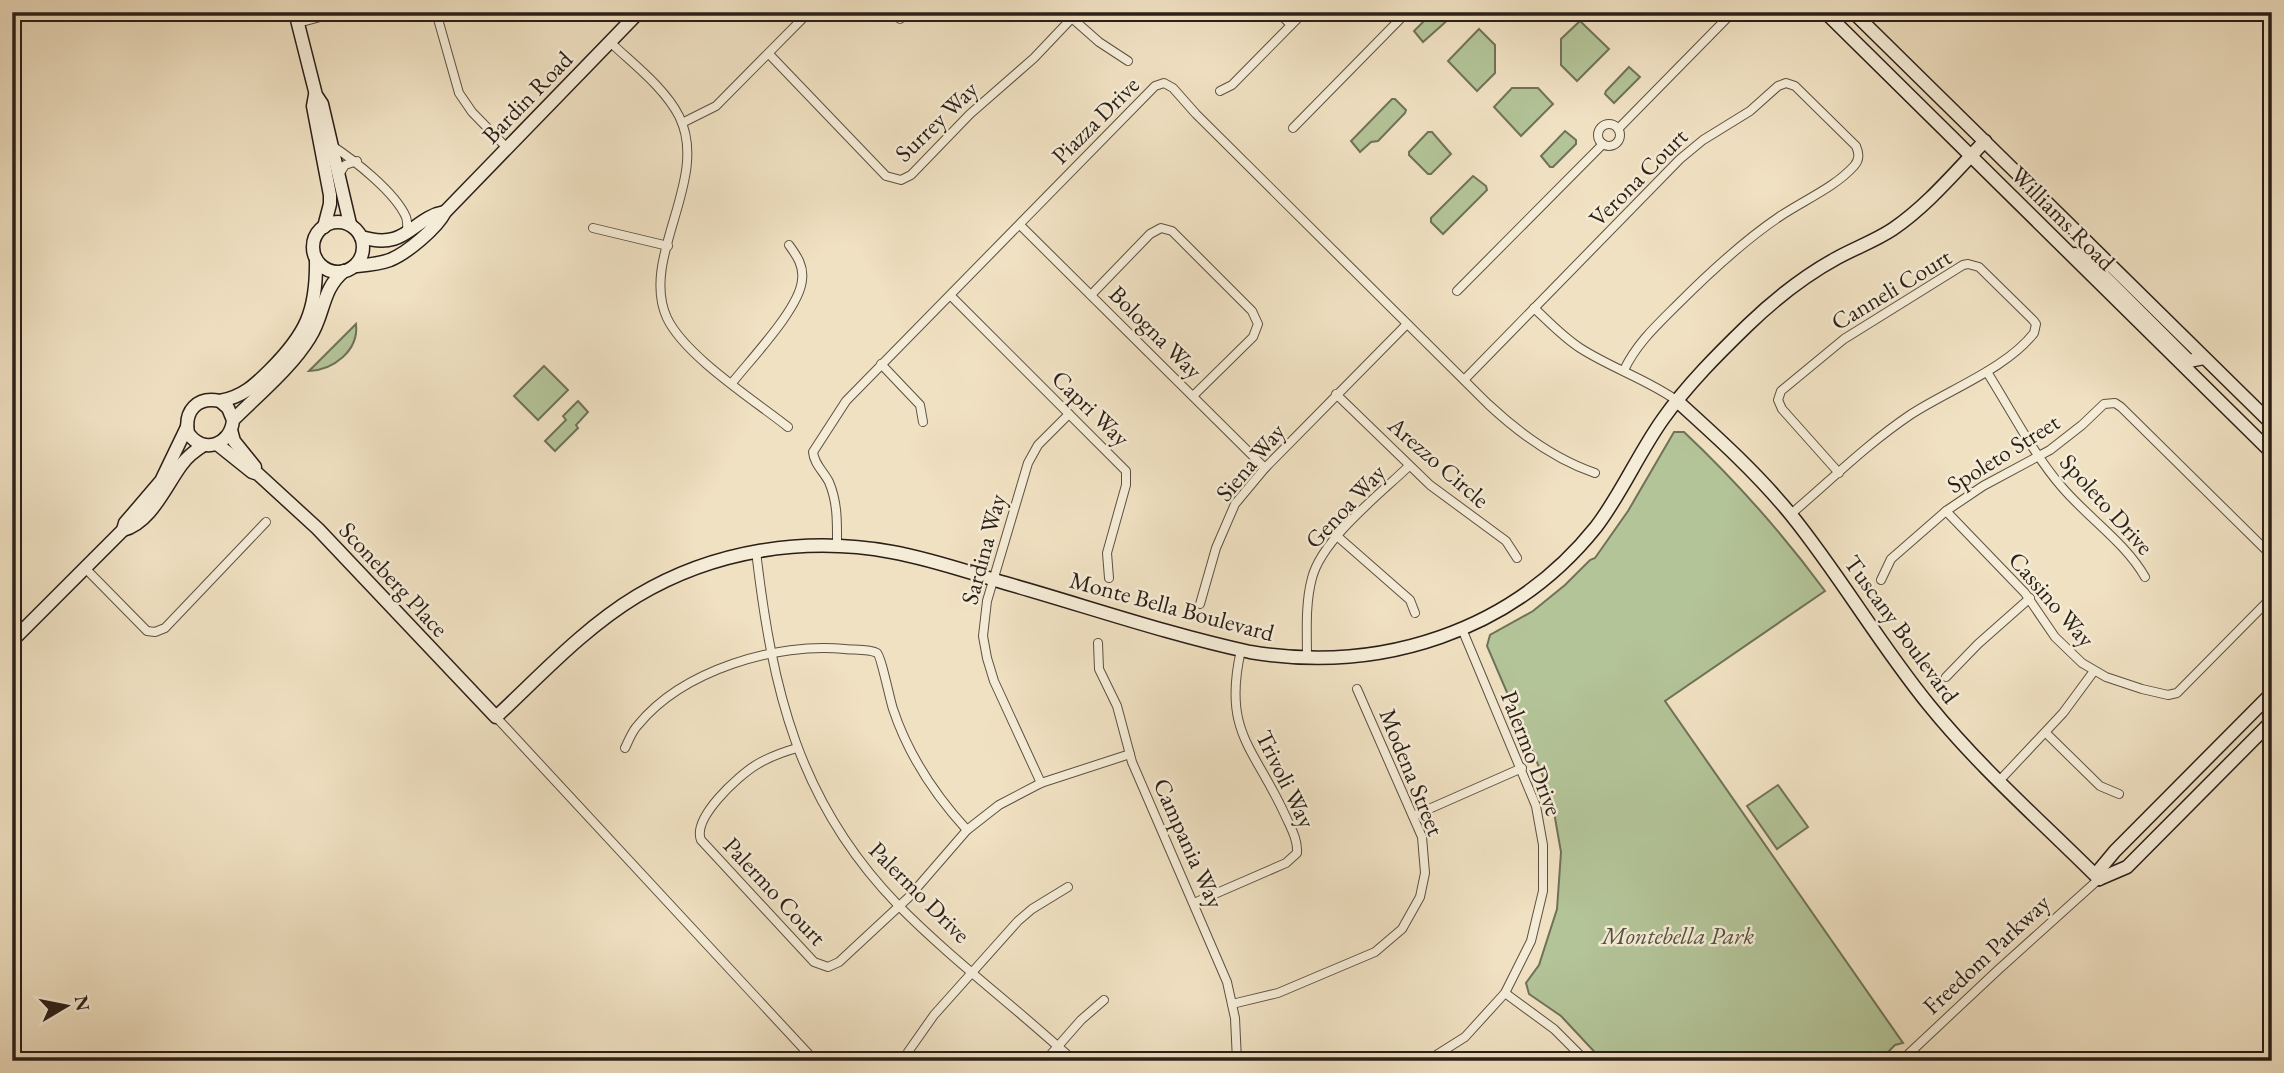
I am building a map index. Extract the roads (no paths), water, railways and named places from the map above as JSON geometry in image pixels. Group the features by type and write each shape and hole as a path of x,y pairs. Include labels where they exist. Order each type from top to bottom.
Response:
{"street":[{"path":"123,530 131,528 148,512 186,459 204,445 217,444 305,345 317,324 328,288 362,256 361,237 350,224 322,104 316,95 297,18 340,12"},
{"path":"436,12 459,93 472,112 507,148"},
{"name":"Bardin Road","path":"350,269 396,257 439,222 445,212 639,12"},
{"path":"682,123 716,106 809,12"},
{"path":"893,12 900,19"},
{"path":"1278,12 1291,25"},
{"path":"1220,91 1233,85 1304,12"},
{"path":"1293,128 1407,12"},
{"path":"1618,129 1734,12"},
{"name":"Williams Road","path":"1825,12 2059,246 2272,453"},
{"name":"Williams Road","path":"1853,12 2272,424"},
{"path":"1068,16 1099,42 1128,61"},
{"name":"Surrey Way","path":"769,54 886,176 901,180 911,176 987,97 1034,58 1068,16"},
{"path":"610,42 665,96 682,123 687,146 687,163 661,286 666,315 677,336 686,346 788,427"},
{"name":"Piazza Drive","path":"837,545 834,497 813,452 846,401 1155,86 1164,83 1173,88 1196,114 1503,418 1528,438 1565,461 1595,473"},
{"name":"Verona Court","path":"1464,380 1695,146 1750,111 1778,86 1786,83 1795,86 1856,146 1859,155 1856,164 1829,186 1764,227 1724,259 1645,338 1630,357 1624,370"},
{"path":"12,641 123,530 125,523 161,481 195,404 236,397 255,384 301,335 315,297 316,259 313,247 324,227 330,195 313,106 316,95"},
{"path":"1608,124 1618,129 1618,142 1610,146 1603,144 1598,134 1602,127 1608,124"},
{"name":"Monte Bella Boulevard","path":"496,717 589,631 651,588 687,572 756,551 794,546 837,545 895,553 1241,650 1307,659 1377,654 1418,645 1462,629 1525,593 1581,544 1612,506 1654,432 1676,400 1777,299 1818,269 1895,227 1932,196 1985,141"},
{"path":"1457,291 1603,144"},
{"path":"331,145 357,161 405,214 408,221 407,234"},
{"path":"338,176 345,165 357,161"},
{"name":"Bardin Road","path":"361,237 384,240 407,234 436,213 445,212"},
{"path":"324,227 341,222 350,224"},
{"name":"Bologna Way","path":"1020,225 1265,468"},
{"path":"593,228 668,246"},
{"path":"1091,295 1150,234 1161,228 1172,231 1252,312 1258,324 1253,337 1193,396"},
{"path":"732,383 790,310 799,294 803,280 801,263 789,246"},
{"path":"2059,246 2093,265 2189,361 2204,358"},
{"path":"316,259 324,268 350,269"},
{"name":"Canneli Court","path":"1791,514 1910,415 1987,372 2031,337 2036,324 1979,267 1963,265 1844,339 1781,391 1778,400 1782,410 1839,473"},
{"name":"Capri Way","path":"951,296 1126,471 1126,485 1107,554 1109,578"},
{"path":"1534,308 1574,343 1649,382 1676,400"},
{"name":"Siena Way","path":"1200,604 1224,525 1235,504 1265,468 1336,394 1408,324"},
{"path":"881,364 920,405 923,422"},
{"name":"Spoleto Drive","path":"1987,372 2049,472 2137,563 2145,577"},
{"name":"Arezzo Circle","path":"1336,394 1450,502 1506,541 1517,558"},
{"name":"Tuscany Boulevard","path":"1676,400 1730,449 1791,514 1898,666 1931,708 2099,879"},
{"path":"220,401 228,408 232,425"},
{"name":"Spoleto Street","path":"1881,580 1891,559 1946,511 1983,486 2068,437 2101,406 2115,403 2272,556"},
{"name":"Sardina Way","path":"1041,783 995,681 987,658 983,625 1028,463 1038,445 1069,414"},
{"name":"Sconeberg Place","path":"232,425 234,441 258,474 318,529 496,717"},
{"path":"187,427 192,438 204,445"},
{"name":"Sconeberg Place","path":"217,444 258,474"},
{"name":"Genoa Way","path":"1307,659 1311,580 1322,555 1337,536 1409,466"},
{"name":"Cassino Way","path":"1946,511 2030,598 2063,646 2094,671 2142,689 2172,695 2177,692 2272,597"},
{"path":"85,568 147,631 155,632 165,628 266,522"},
{"path":"1337,536 1410,600 1415,613"},
{"name":"Palermo Drive","path":"756,551 780,697 811,782 839,831 899,906 1074,1061"},
{"path":"1946,677 1978,644 2030,598"},
{"name":"Palermo Drive","path":"1431,1060 1465,1037 1505,993 1531,941 1544,883 1542,831 1533,797 1462,629"},
{"name":"Campania Way","path":"1098,643 1097,662 1119,712 1130,754 1223,972 1232,1004 1237,1061"},
{"path":"625,748 637,726 682,689 726,667 772,653 820,648 878,654 894,711 916,763 940,799 967,830"},
{"name":"Trivoli Way","path":"1194,903 1286,863 1297,853 1297,842 1276,795 1247,747 1237,721 1235,693 1241,650"},
{"path":"2000,780 2046,733 2077,697 2094,671"},
{"name":"Modena Street","path":"1232,1004 1278,993 1375,952 1395,937 1415,909 1425,873 1422,837 1357,689"},
{"name":"Freedom Parkway","path":"2099,879 2100,869 2115,851 2272,693"},
{"path":"496,717 815,1061"},
{"name":"Freedom Parkway","path":"1902,1061 2099,879 2127,867 2272,720"},
{"path":"2046,733 2100,786 2119,794"},
{"name":"Palermo Court","path":"797,748 759,762 735,780 700,824 701,840 820,966 831,967 839,962 899,906"},
{"path":"899,906 967,830 999,804 1041,783 1130,754"},
{"path":"1413,816 1522,768"},
{"path":"908,1052 934,1015 1025,914 1068,887"},
{"path":"1505,993 1554,1029 1586,1061"},
{"path":"1045,1061 1081,1020 1104,1000"}],"park label":[{"name":"Montebella Park","path":"1678,935"}]}
